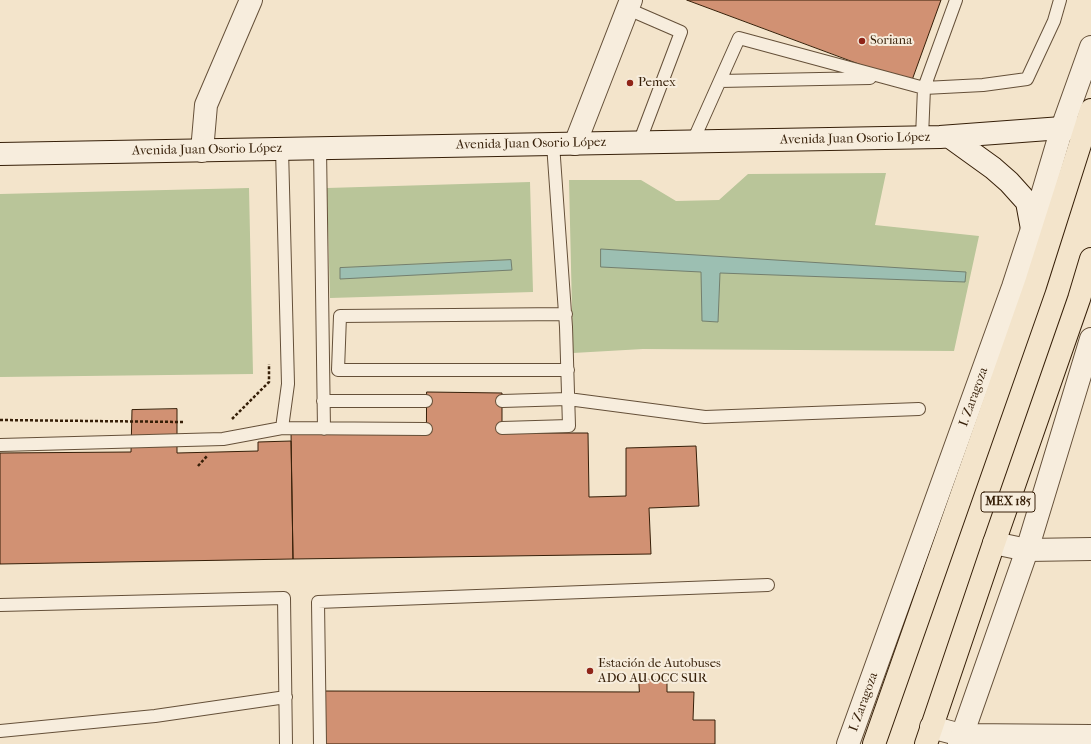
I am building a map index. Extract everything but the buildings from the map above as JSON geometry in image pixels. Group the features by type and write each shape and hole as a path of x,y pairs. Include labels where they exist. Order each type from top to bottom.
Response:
{"highway":[{"name":"MEX 185","path":"874,744 1035,286 1089,122"},
{"name":"MEX 185","path":"928,736 994,543 1085,299 1091,259"}],"street":[{"path":"202,151 206,105 250,0"},
{"path":"575,144 630,4"},
{"name":"I. Zaragoza","path":"848,744 1013,287 1062,128 1091,47"},
{"name":"Avenida Juan Osorio López","path":"0,154 950,137 1062,128 1089,122"},
{"path":"950,137 1009,182 1027,202 1032,229"},
{"path":"960,740 1027,550 1091,339"},
{"path":"994,543 1027,550 1091,549"},
{"path":"928,736 960,740 1091,736"}],"lane":[{"path":"922,137 924,88 956,0"},
{"path":"693,141 739,38 924,88 983,85 1027,79 1054,21 1060,0"},
{"path":"630,4 681,32 639,142"},
{"path":"720,81 885,77"},
{"path":"502,428 569,426 566,314 553,144"},
{"path":"320,148 324,429"},
{"path":"282,149 288,384 282,428"},
{"path":"338,370 340,316 566,314"},
{"path":"323,370 568,370"},
{"path":"502,401 568,399 705,417 919,409"},
{"path":"323,401 426,401"},
{"path":"0,445 223,439 282,428 426,429"},
{"path":"320,744 318,602 768,585"},
{"path":"0,605 284,598 286,744"},
{"path":"0,732 155,716 286,697"}],"path":[{"path":"237,422 230,422 269,382 269,361"},
{"path":"0,420 190,422"},
{"path":"198,466 223,439"}],"shaded area":[{"path":"886,173 875,225 979,236 954,351 643,349 573,353 569,180 641,180 676,201 719,200 748,174"},
{"path":"530,182 533,292 330,298 327,188"},
{"path":"249,188 253,374 0,377 0,194"},
{"path":"601,249 966,272 965,282 720,273 718,322 702,321 701,272 601,267"},
{"path":"511,260 512,270 340,279 340,268"}],"place":[{"name":"Soriana","path":"862,41"},
{"name":"Pemex","path":"630,83"},
{"name":"Estación de Autobuses ADO AU OCC SUR","path":"590,671"}]}
